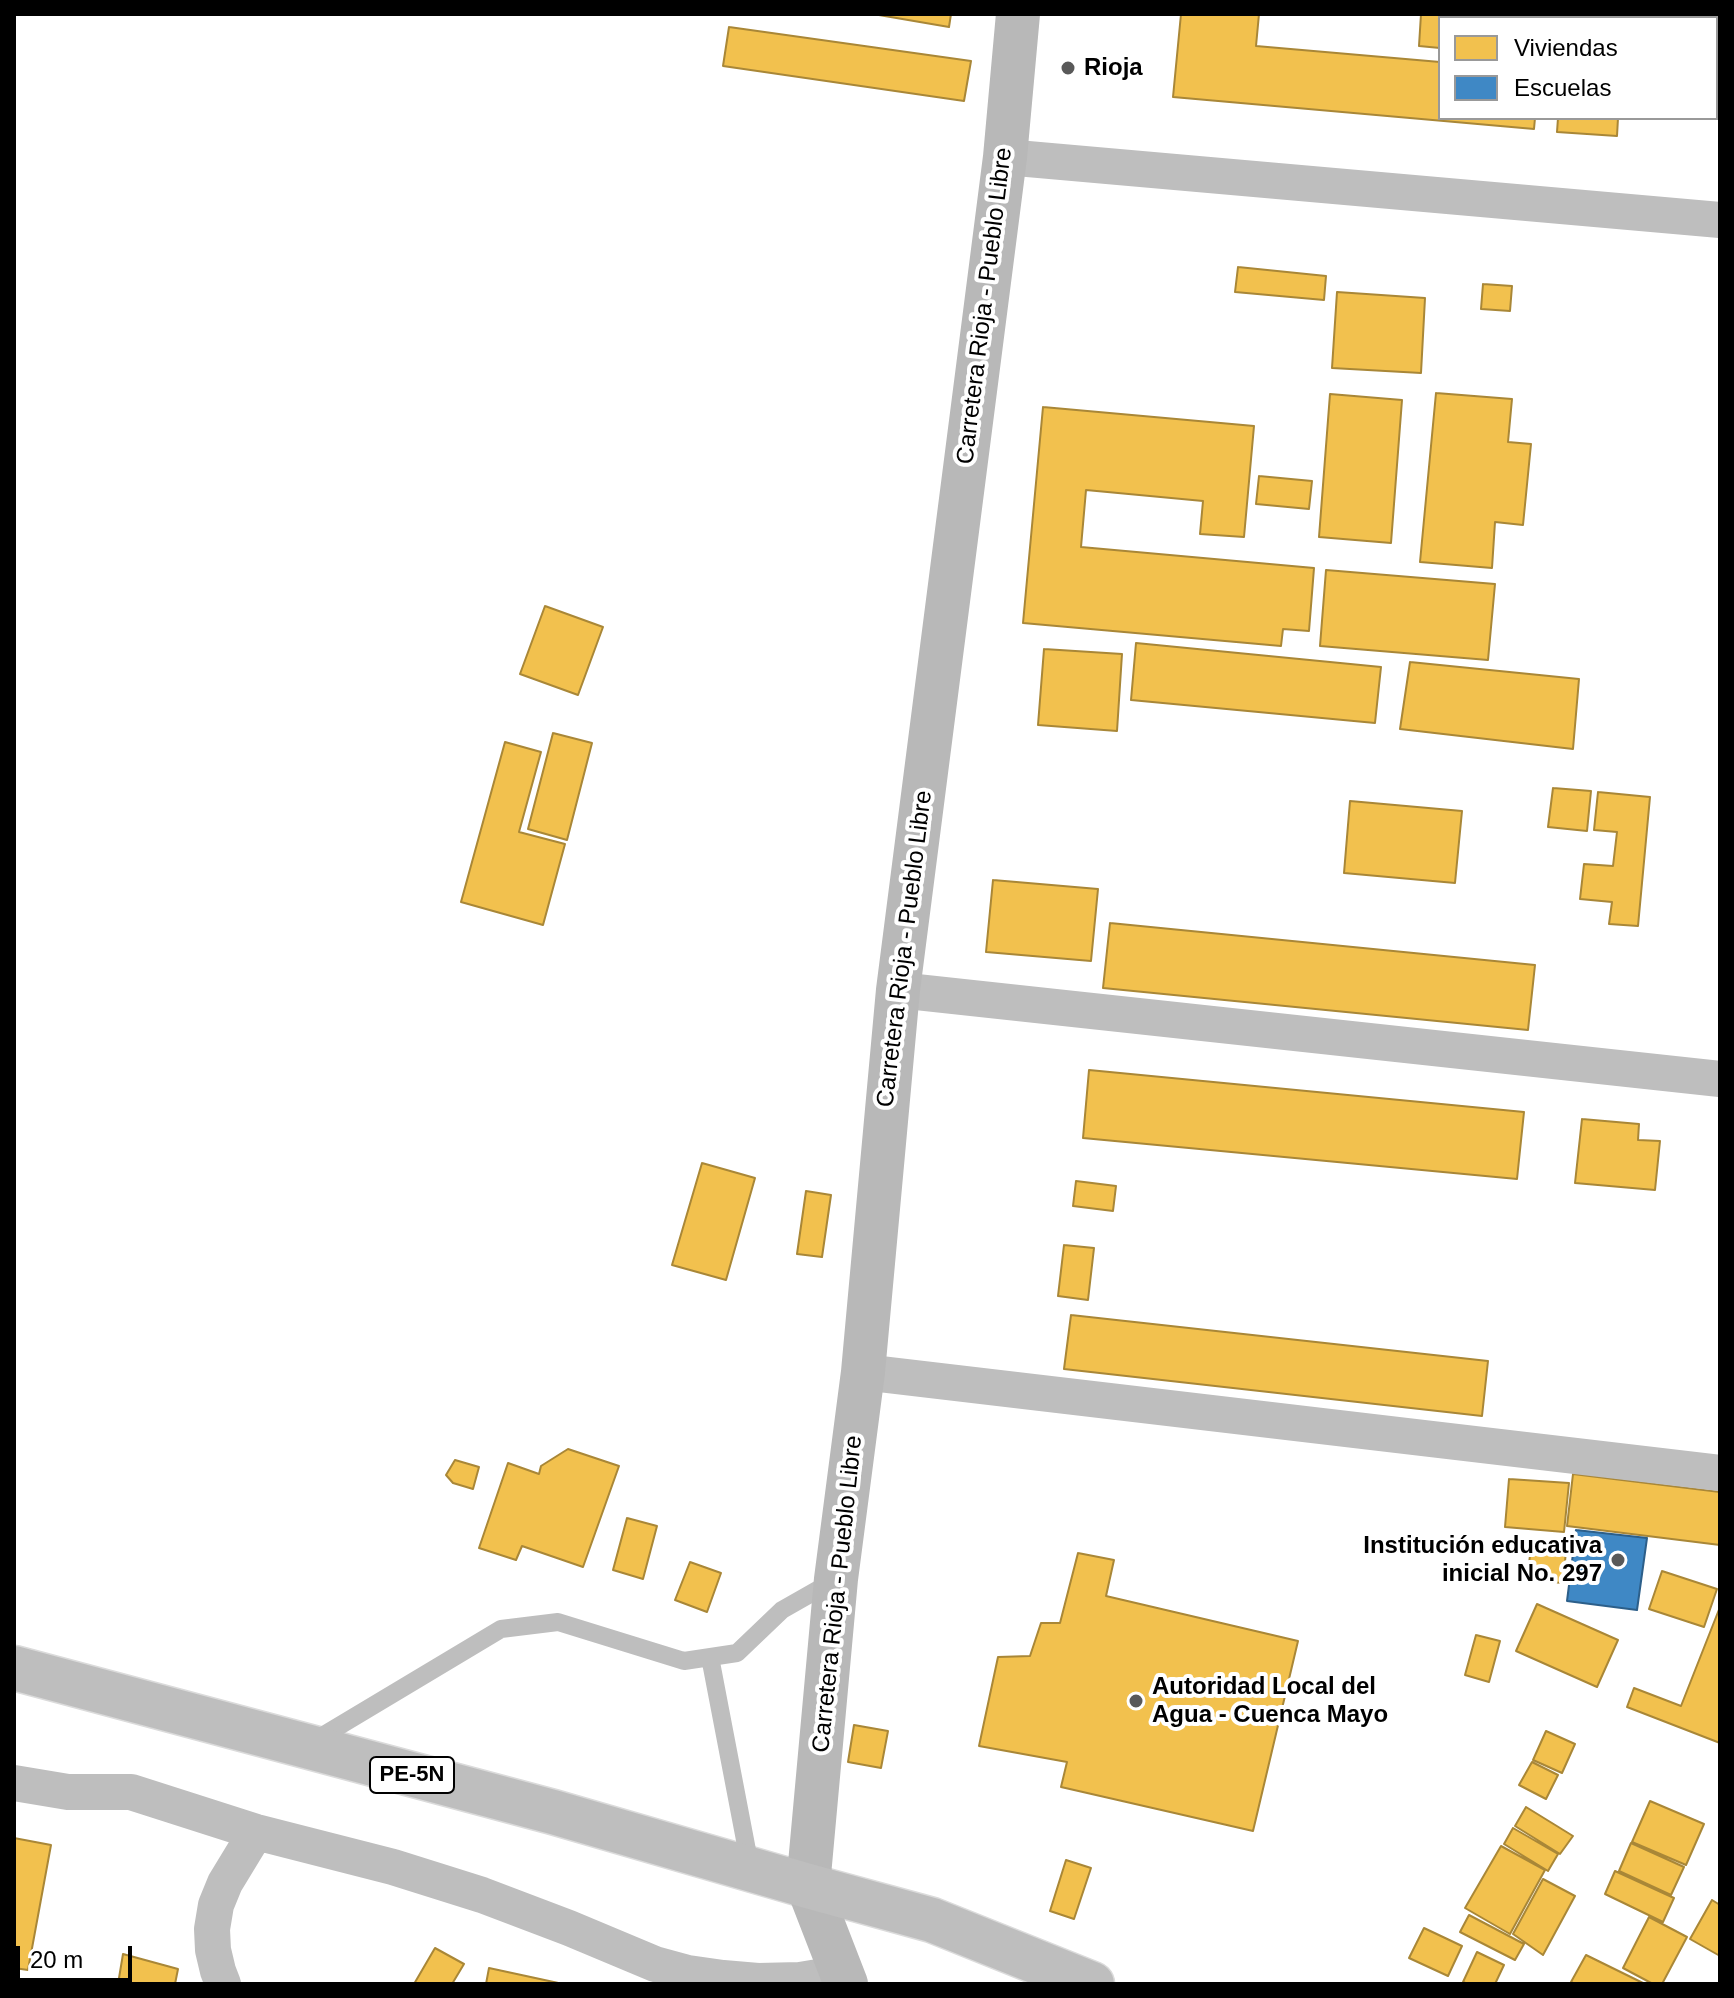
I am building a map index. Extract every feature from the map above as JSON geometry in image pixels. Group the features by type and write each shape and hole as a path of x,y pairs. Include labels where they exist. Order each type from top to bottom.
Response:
{"highway":[{"name":"PE-5N","path":"14,1668 553,1812 932,1920 1092,1984"}],"street":[{"name":"Carretera Rioja - Pueblo Libre","path":"808,1886 836,1579 863,1372 898,990 1005,157 1018,14"},
{"path":"1005,157 1720,220"},
{"path":"898,990 1720,1079"},
{"path":"863,1372 1720,1473"},
{"path":"14,1783 68,1792 131,1792 256,1832 393,1867 482,1895 655,1964 688,1973 758,1981 844,1978 808,1886"},
{"path":"223,1984 213,1950 216,1905 225,1883 256,1832"}],"lane":[{"path":"305,1747 501,1629 558,1622 684,1661 737,1653 782,1610 836,1579"},
{"path":"710,1657 751,1870"}],"building: Viviendas":[{"path":"873,14 951,14 949,27"},
{"path":"1181,14 1259,14 1256,46 1438,62 1438,120 1535,120 1534,129 1173,97"},
{"path":"1421,14 1498,14 1438,16 1438,48 1419,46"},
{"path":"729,27 971,61 964,101 723,66"},
{"path":"1558,120 1618,120 1617,136 1557,132"},
{"path":"1238,267 1326,276 1324,300 1235,292"},
{"path":"1483,284 1512,286 1510,311 1481,309"},
{"path":"1337,292 1425,298 1421,373 1332,368"},
{"path":"1436,393 1512,399 1508,442 1531,444 1523,525 1495,522 1492,568 1420,562"},
{"path":"1330,394 1402,400 1391,543 1319,537"},
{"path":"1043,407 1254,426 1244,537 1200,534 1203,501 1086,490 1081,547 1314,568 1309,631 1283,629 1281,646 1023,623"},
{"path":"1259,476 1312,481 1309,509 1256,504"},
{"path":"1326,570 1495,584 1488,660 1320,646"},
{"path":"545,606 603,627 578,695 520,674"},
{"path":"1136,643 1381,667 1375,723 1131,700"},
{"path":"1044,649 1122,654 1117,731 1038,725"},
{"path":"1410,662 1579,679 1573,749 1400,729"},
{"path":"553,733 592,743 567,840 528,829"},
{"path":"505,742 541,752 519,832 565,844 543,925 461,902"},
{"path":"1553,788 1591,791 1587,831 1548,827"},
{"path":"1598,792 1650,797 1638,926 1609,924 1612,902 1580,899 1584,864 1613,866 1617,832 1594,830"},
{"path":"1350,801 1462,811 1455,883 1344,873"},
{"path":"993,880 1098,889 1091,961 986,952"},
{"path":"1110,923 1535,965 1528,1030 1103,988"},
{"path":"1089,1070 1524,1112 1517,1179 1083,1138"},
{"path":"1582,1119 1639,1124 1638,1140 1660,1141 1655,1190 1575,1183"},
{"path":"702,1163 755,1178 726,1280 672,1265"},
{"path":"1076,1181 1116,1186 1113,1211 1073,1206"},
{"path":"806,1191 831,1195 822,1257 797,1254"},
{"path":"1064,1245 1094,1248 1088,1300 1058,1296"},
{"path":"1071,1315 1488,1361 1482,1416 1064,1369"},
{"path":"568,1449 619,1466 583,1567 522,1546 516,1560 479,1548 508,1463 539,1474 541,1466"},
{"path":"455,1460 479,1467 473,1489 453,1483 446,1475"},
{"path":"1573,1474 1720,1492 1720,1545 1567,1526"},
{"path":"1509,1479 1569,1483 1564,1532 1505,1527"},
{"path":"627,1518 657,1526 643,1579 613,1570"},
{"path":"1531,1547 1566,1551 1563,1583 1527,1580"},
{"name":"Autoridad Local del Agua - Cuenca Mayo","path":"1078,1553 1114,1560 1106,1596 1298,1641 1253,1831 1061,1787 1067,1762 979,1746 998,1657 1030,1656 1041,1623 1060,1623"},
{"path":"690,1562 721,1573 707,1612 675,1600"},
{"path":"1662,1571 1717,1589 1704,1627 1649,1609"},
{"path":"1537,1604 1618,1640 1597,1687 1516,1651"},
{"path":"1720,1607 1720,1743 1627,1707 1634,1688 1681,1706"},
{"path":"1476,1635 1500,1641 1489,1682 1465,1675"},
{"path":"854,1725 888,1731 881,1768 848,1762"},
{"path":"1546,1731 1575,1744 1562,1773 1533,1760"},
{"path":"1532,1762 1558,1775 1546,1799 1519,1785"},
{"path":"1650,1801 1704,1824 1686,1865 1632,1842"},
{"path":"1526,1807 1573,1836 1560,1854 1515,1826"},
{"path":"1513,1828 1558,1854 1548,1871 1504,1844"},
{"path":"14,1838 51,1845 28,1970 14,1968"},
{"path":"1631,1843 1684,1867 1671,1895 1619,1871"},
{"path":"1501,1846 1545,1870 1510,1934 1465,1908"},
{"path":"1066,1860 1091,1868 1074,1919 1050,1911"},
{"path":"1615,1871 1674,1898 1663,1922 1605,1894"},
{"path":"1543,1879 1575,1896 1543,1955 1513,1934"},
{"path":"1712,1900 1720,1905 1720,1956 1690,1939"},
{"path":"1469,1915 1524,1944 1515,1960 1460,1932"},
{"path":"1649,1917 1687,1937 1662,1984 1653,1984 1623,1968"},
{"path":"1424,1928 1462,1946 1448,1976 1409,1958"},
{"path":"435,1948 464,1964 452,1984 414,1984"},
{"path":"1477,1952 1504,1965 1495,1984 1463,1982"},
{"path":"123,1954 178,1969 175,1984 118,1984"},
{"path":"1586,1955 1645,1984 1571,1982"},
{"path":"489,1968 563,1984 486,1984"},
{"path":"14,1979 58,1984 14,1984"}],"building: Escuelas":[{"path":"1576,1530 1647,1538 1637,1610 1567,1601"}],"place":[{"name":"Rioja","path":"1068,68"},
{"name":"Institución educativa inicial No. 297","path":"1618,1560"},
{"name":"Autoridad Local del Agua - Cuenca Mayo","path":"1136,1701"}]}
